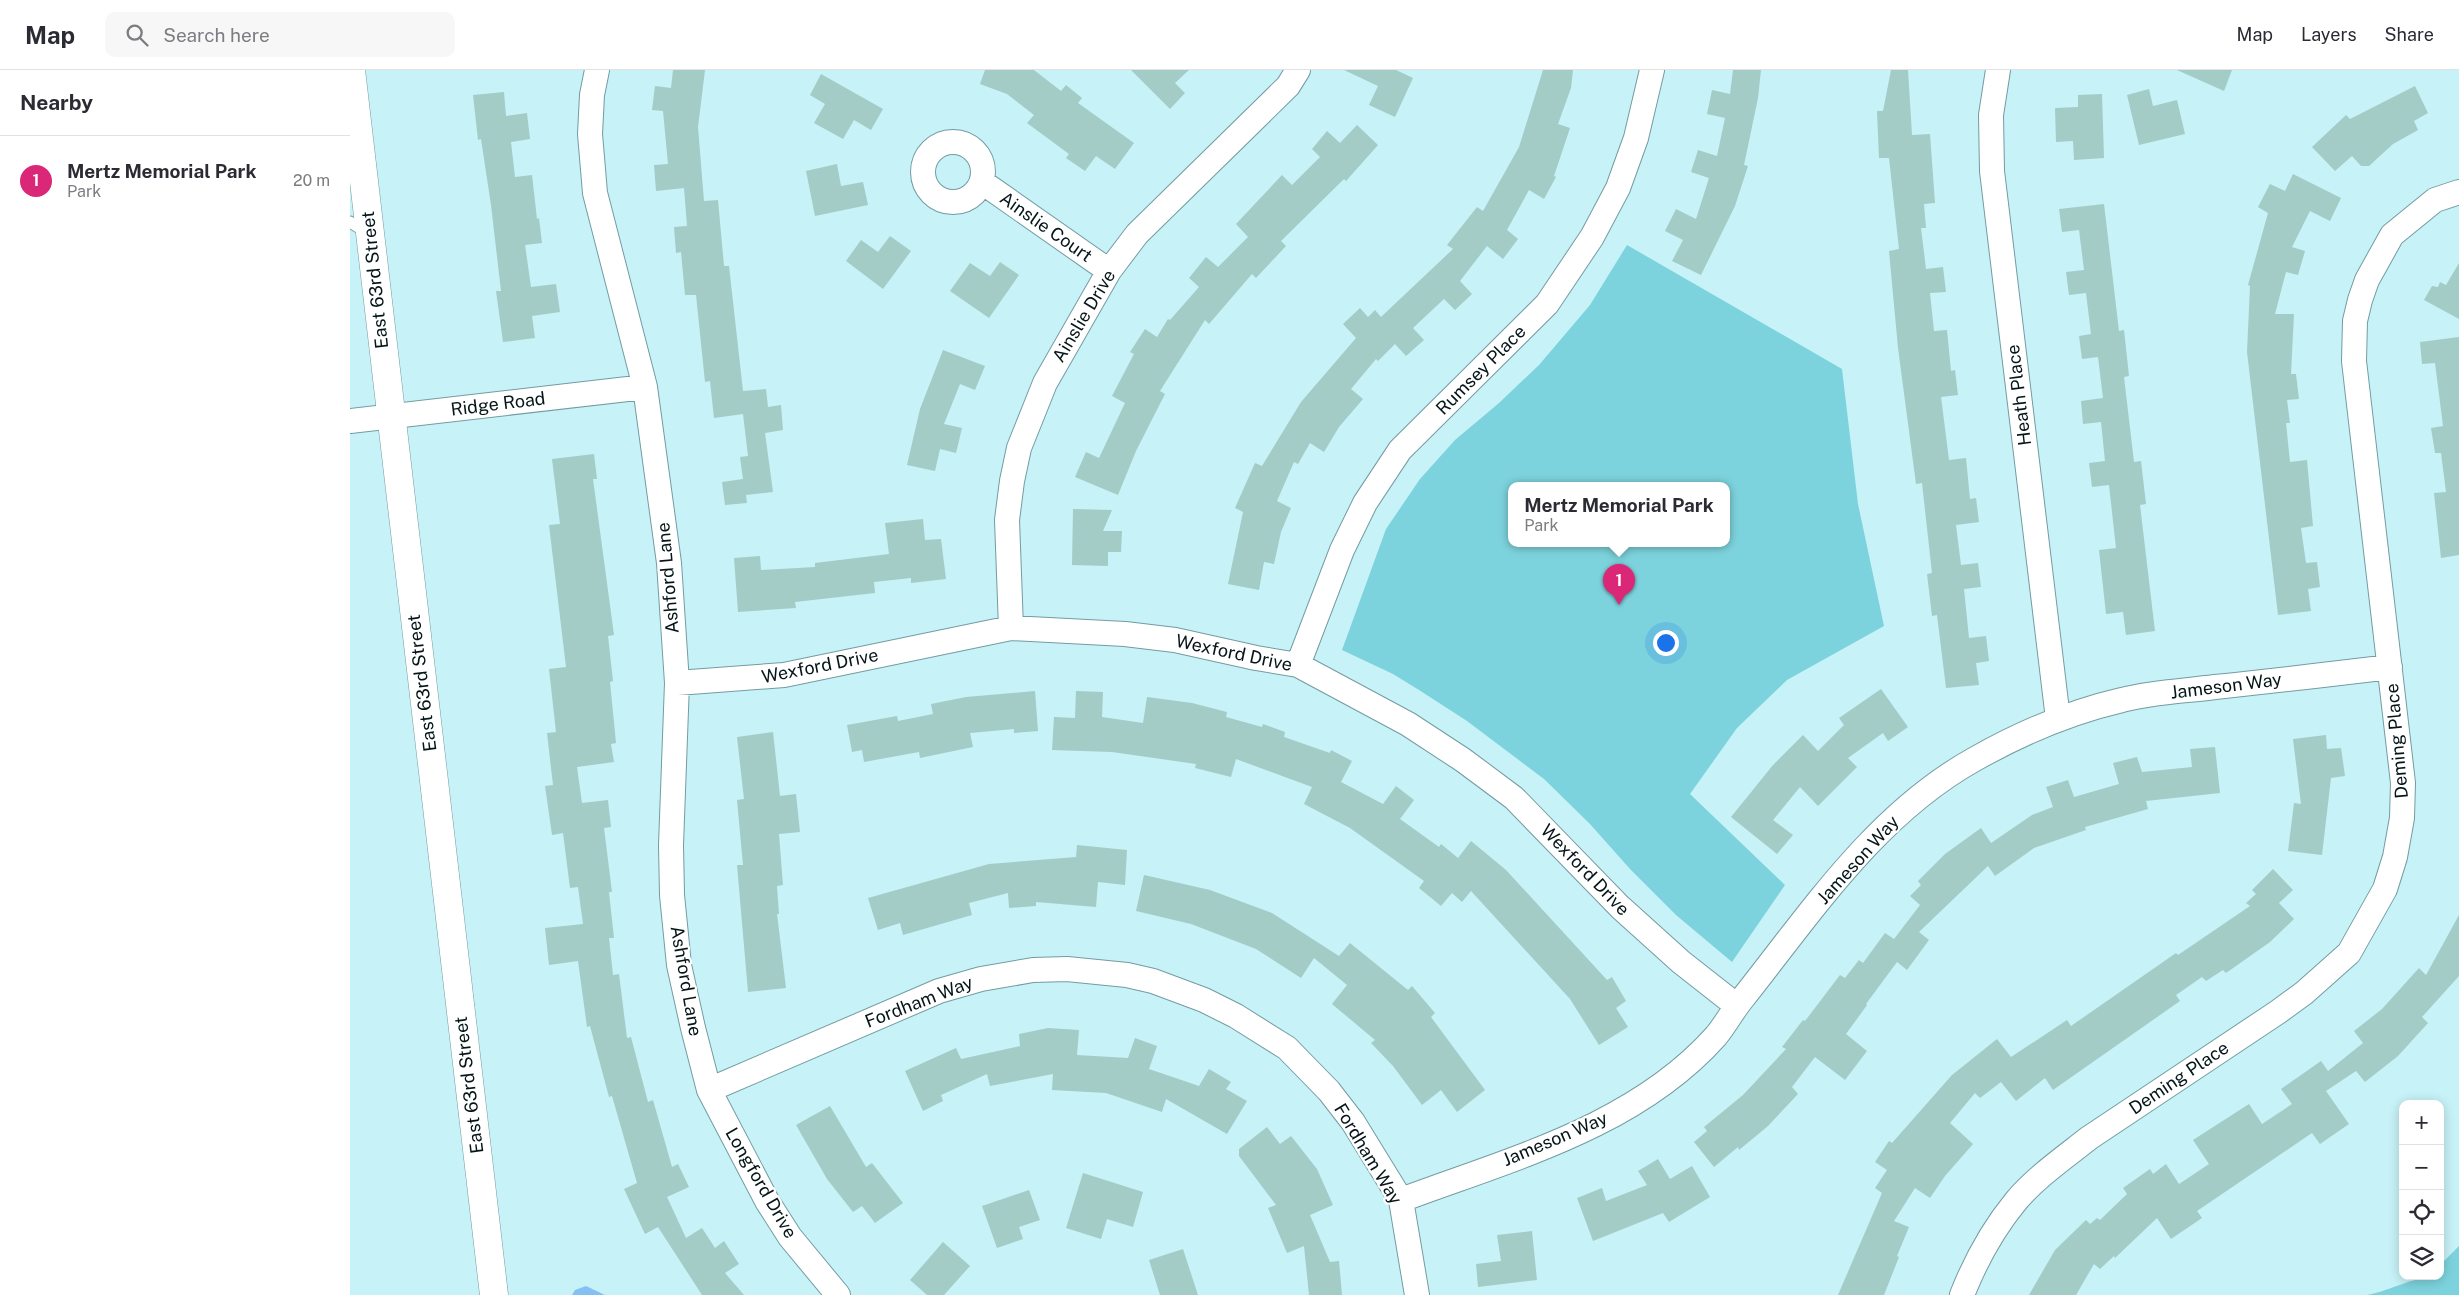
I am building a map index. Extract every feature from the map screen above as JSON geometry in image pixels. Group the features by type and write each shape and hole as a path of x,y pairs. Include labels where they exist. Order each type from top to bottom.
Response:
{"main road":[{"name":"East 63rd Street","path":"351,70 360,228 391,417 494,1295"}],"street":[{"name":"Ashford Lane","path":"597,70 592,96 590,134 595,193 645,387 668,563 677,683 671,844 674,923 681,974 710,1090"},
{"name":"Ainslie Drive","path":"1011,628 1007,520 1012,480 1019,448 1045,383 1109,271 1137,234 1288,86 1298,70"},
{"name":"Rumsey Place","path":"1298,665 1342,550 1365,503 1400,450 1547,304 1592,237 1618,188 1636,138 1652,70"},
{"name":"Heath Place","path":"1998,70 1992,115 1992,171 2058,719"},
{"name":"Ainslie Court","path":"982,182 1109,271"},
{"name":"Deming Place","path":"1962,1295 1972,1270 2016,1200 2058,1162 2089,1138 2304,993 2349,953 2384,889 2395,857 2402,818 2403,783 2354,361 2355,320 2367,280 2392,235 2435,200 2459,192"},
{"name":"Ridge Road","path":"350,421 645,387"},
{"name":"Wexford Drive","path":"677,683 784,675 1011,628 1125,634 1166,639 1298,665 1408,724 1463,760 1514,798 1620,907 1681,962 1737,1006"},
{"name":"Jameson Way","path":"1401,1200 1550,1144 1613,1115 1664,1083 1716,1035 1857,854 1900,812 1971,761 2003,743 2058,719 2125,699 2390,667"},
{"name":"Fordham Way","path":"710,1090 938,991 981,978 1033,970 1067,969 1128,975 1179,989 1236,1016 1287,1048 1329,1091 1353,1122 1401,1200 1417,1295"},
{"name":"Longford Drive","path":"710,1090 767,1201 790,1237 838,1295"}],"shaded area":[{"path":"1627,245 1842,369 1858,504 1884,626 1787,680 1737,728 1690,794 1785,885 1732,962 1676,915 1630,869 1590,824 1544,779 1467,721 1419,690 1393,674 1342,650 1386,529 1420,479 1455,440 1499,403 1539,365 1590,305"},
{"path":"2459,1246 2459,1295 2367,1295 2416,1280 2444,1280 2444,1261"},
{"path":"586,1286 605,1295 572,1295 575,1290"}],"building":[{"path":"673,70 705,70 698,127 704,201 718,200 724,266 729,266 743,391 766,389 768,407 781,405 783,430 765,433 773,492 746,495 747,503 725,505 722,482 743,479 740,457 748,456 743,414 714,418 710,381 705,382 696,295 685,295 681,252 676,253 674,227 687,226 684,188 656,191 654,165 668,164 663,111 652,110 655,86 671,88"},
{"path":"985,70 1034,70 1061,91 1066,85 1082,98 1078,103 1134,143 1115,169 1096,156 1085,171 1066,158 1069,154 1027,123 1034,115 1007,94 980,84"},
{"path":"1131,70 1189,70 1175,83 1185,93 1170,109"},
{"path":"1344,70 1396,70 1413,78 1395,117 1369,105 1378,86"},
{"path":"1543,70 1573,70 1571,88 1558,124 1570,128 1554,176 1556,177 1544,199 1529,190 1507,230 1518,239 1503,259 1487,246 1460,281 1472,294 1455,310 1444,299 1413,328 1424,340 1406,356 1395,344 1378,361 1376,359 1351,389 1363,399 1339,427 1324,452 1310,443 1298,464 1294,462 1277,501 1291,508 1281,532 1274,564 1264,562 1259,590 1228,584 1243,512 1235,508 1255,463 1262,466 1301,402 1356,338 1343,324 1360,308 1368,317 1375,310 1381,317 1453,249 1447,245 1477,207 1483,211 1519,147"},
{"path":"1733,70 1761,70 1758,98 1744,165 1748,166 1735,206 1701,275 1672,261 1683,240 1665,231 1676,209 1696,219 1709,178 1691,172 1698,150 1717,156 1725,118 1707,114 1712,90 1730,94"},
{"path":"1891,70 1908,70 1912,135 1930,134 1935,203 1924,204 1926,228 1921,228 1926,269 1943,267 1946,292 1930,293 1934,331 1947,330 1951,371 1955,370 1958,395 1941,397 1949,460 1966,458 1970,499 1976,498 1979,522 1956,525 1961,565 1978,563 1981,587 1964,589 1969,638 1986,636 1989,661 1976,663 1979,685 1946,688 1937,615 1932,616 1927,574 1932,573 1922,483 1916,484 1898,348 1889,251 1899,249 1889,158 1879,158 1877,111 1883,111"},
{"path":"2177,70 2232,70 2224,91"},
{"path":"821,74 883,109 871,130 854,120 843,139 814,123 825,104 810,95"},
{"path":"2415,86 2428,113 2414,121 2418,130 2393,144 2369,166 2361,166 2352,156 2335,171 2312,147 2346,115 2350,119"},
{"path":"2149,89 2153,106 2177,100 2185,134 2139,145 2127,95"},
{"path":"504,92 506,116 527,113 530,139 511,142 515,177 532,175 537,219 539,218 542,243 525,245 531,287 556,284 560,312 532,316 535,338 503,342 496,291 501,291 491,205 481,139 478,140 473,95"},
{"path":"2102,94 2104,158 2074,160 2073,141 2056,142 2055,108 2078,107 2078,95"},
{"path":"1357,125 1378,145 1346,181 1344,179 1281,241 1286,246 1256,278 1252,274 1209,324 1205,320 1160,391 1165,394 1136,451 1118,495 1075,477 1086,452 1099,458 1125,403 1112,396 1134,354 1130,352 1145,329 1157,337 1168,319 1170,320 1199,287 1189,278 1206,257 1218,267 1248,237 1236,224 1282,175 1292,185 1320,157 1312,149 1327,131 1340,143"},
{"path":"837,164 841,186 863,182 868,205 815,216 806,171"},
{"path":"2293,174 2341,198 2330,221 2310,211 2292,247 2305,251 2298,275 2286,272 2275,314 2294,314 2291,374 2296,374 2299,399 2287,400 2290,423 2286,423 2290,462 2307,460 2313,526 2301,528 2306,563 2317,562 2320,587 2308,589 2311,611 2278,615 2247,352 2250,286 2248,285 2268,213 2258,207 2270,184 2285,191"},
{"path":"2104,204 2119,331 2124,330 2129,376 2124,377 2134,462 2141,461 2146,504 2140,505 2155,631 2126,635 2123,612 2106,614 2099,550 2116,548 2109,485 2092,487 2089,463 2105,461 2101,422 2083,424 2081,401 2103,398 2098,357 2082,359 2079,336 2091,334 2086,293 2069,295 2066,272 2084,270 2079,230 2062,232 2059,209"},
{"path":"890,236 911,251 883,289 846,261 861,240 878,252"},
{"path":"1000,262 1019,275 989,318 950,291 970,263 990,276"},
{"path":"2459,263 2459,319 2424,300 2432,286 2438,287 2440,282 2446,285"},
{"path":"2459,337 2459,555 2441,558 2434,493 2446,492 2441,453 2435,453 2431,428 2443,426 2435,363 2422,364 2420,342"},
{"path":"943,350 985,366 975,390 960,384 944,424 962,428 956,453 940,449 935,471 907,465 920,409"},
{"path":"594,454 597,479 593,479 614,635 608,636 613,681 610,682 616,743 611,744 614,762 577,767 582,803 608,800 611,827 604,828 612,892 609,892 614,938 609,938 613,975 619,974 627,1038 631,1037 648,1102 653,1100 672,1167 678,1164 689,1187 667,1197 686,1238 702,1228 715,1248 724,1241 739,1264 725,1273 744,1295 702,1295 658,1227 645,1234 624,1189 637,1183 612,1096 609,1097 590,1026 587,1027 578,961 549,965 545,928 583,924 578,887 570,888 563,833 552,835 545,786 553,785 547,733 556,732 549,669 566,667 549,525 560,524 552,459"},
{"path":"1073,509 1112,510 1103,531 1122,531 1121,552 1108,552 1108,566 1072,565"},
{"path":"923,519 925,540 941,539 946,579 911,583 911,578 874,582 875,593 795,602 796,608 738,612 734,558 760,556 761,570 815,567 815,563 889,554 885,523"},
{"path":"1881,689 1908,727 1888,741 1883,733 1848,758 1857,767 1818,806 1800,787 1773,820 1793,835 1777,854 1731,817 1773,765 1803,735 1818,751 1844,725 1839,718"},
{"path":"1035,691 1038,731 1014,733 1014,729 970,733 973,747 920,758 919,752 864,762 862,750 852,752 847,725 897,716 898,721 933,714 931,704 966,697"},
{"path":"1076,691 1103,692 1102,717 1143,723 1147,697 1192,703 1227,712 1226,717 1262,727 1263,724 1285,732 1284,737 1330,753 1331,750 1352,761 1341,782 1383,804 1396,786 1414,800 1400,819 1439,847 1441,844 1458,858 1471,841 1506,870 1607,980 1612,977 1626,1001 1616,1008 1628,1027 1599,1045 1570,999 1471,891 1462,902 1452,893 1441,906 1419,888 1424,881 1350,828 1304,804 1312,787 1236,759 1231,777 1195,768 1196,764 1112,752 1052,750 1054,717 1075,718"},
{"path":"773,732 780,796 796,794 800,832 779,834 783,885 777,886 779,914 777,914 786,988 748,992 737,865 743,865 737,800 744,799 737,737"},
{"path":"2326,735 2327,749 2341,748 2345,776 2331,778 2322,855 2288,851 2294,803 2301,804 2293,739"},
{"path":"2215,747 2220,793 2146,801 2148,809 2085,827 2086,830 2034,848 1995,876 1988,866 1919,932 1929,940 1907,970 1897,962 1866,1004 1846,1034 1867,1051 1845,1080 1815,1057 1792,1087 1798,1094 1768,1126 1739,1150 1738,1147 1714,1167 1694,1142 1707,1131 1704,1127 1743,1095 1786,1049 1782,1047 1803,1020 1805,1021 1840,975 1845,978 1859,960 1863,963 1885,933 1894,939 1920,905 1910,896 1921,885 1918,881 1945,854 1981,828 1991,843 2032,815 2053,807 2046,787 2068,780 2074,797 2119,784 2113,763 2137,757 2142,772 2192,767 2190,749"},
{"path":"1077,845 1127,850 1125,885 1098,882 1096,907 1036,902 1036,906 1009,908 1008,893 969,903 972,915 903,935 900,923 878,930 868,898 989,864 1076,857"},
{"path":"2273,869 2293,890 2279,903 2294,919 2270,942 2226,973 2223,970 2206,981 2202,977 2176,995 2180,1001 2053,1090 2045,1078 2016,1101 2001,1082 1980,1098 1975,1093 1950,1123 1973,1144 1945,1176 1930,1198 1915,1188 1894,1221 1909,1227 1884,1295 1838,1295 1882,1193 1875,1188 1887,1170 1875,1162 1889,1141 1892,1143 1952,1075 1997,1039 2011,1057 2067,1020 2071,1026 2176,953 2178,955 2250,906 2246,903 2256,894 2252,890"},
{"path":"1144,875 1210,890 1272,913 1339,956 1350,943 1408,990 1412,986 1435,1013 1431,1017 1485,1090 1457,1112 1441,1090 1422,1105 1393,1066 1371,1043 1375,1040 1332,1004 1347,985 1314,958 1301,978 1256,949 1191,924 1136,911"},
{"path":"2459,915 2459,976 2422,1017 2428,1023 2398,1056 2365,1082 2356,1071 2326,1091 2349,1124 2320,1144 2312,1133 2197,1211 2202,1218 2171,1239 2157,1218 2115,1258 2114,1256 2100,1269 2094,1264 2076,1295 2029,1295 2055,1250 2086,1220 2090,1224 2097,1218 2100,1220 2127,1194 2123,1188 2150,1169 2153,1174 2166,1164 2179,1184 2209,1164 2193,1140 2249,1104 2262,1124 2292,1104 2281,1089 2321,1061 2328,1071 2363,1043 2354,1031 2382,1009 2419,968 2426,975"},
{"path":"1048,1028 1079,1030 1077,1055 1128,1058 1135,1038 1157,1046 1149,1069 1199,1086 1209,1069 1231,1082 1226,1089 1247,1101 1227,1134 1166,1099 1162,1112 1106,1093 1052,1090 1053,1074 990,1086 987,1074 941,1095 943,1101 923,1111 905,1071 956,1048 961,1059 1020,1046 1019,1034"},
{"path":"830,1106 866,1167 872,1163 903,1203 875,1223 862,1206 853,1212 827,1179 796,1125"},
{"path":"1267,1127 1280,1144 1291,1136 1317,1169 1333,1205 1310,1215 1330,1262 1339,1261 1342,1295 1309,1295 1304,1246 1287,1253 1268,1208 1276,1205 1239,1156 1239,1149"},
{"path":"1658,1159 1670,1179 1692,1166 1710,1197 1669,1222 1663,1213 1593,1241 1577,1198 1602,1188 1606,1201 1647,1185 1638,1171"},
{"path":"1083,1173 1143,1192 1133,1227 1107,1219 1101,1239 1066,1228"},
{"path":"1029,1190 1040,1220 1019,1227 1023,1239 997,1248 982,1206"},
{"path":"1532,1231 1537,1280 1478,1287 1476,1264 1501,1261 1497,1235"},
{"path":"943,1242 970,1266 944,1295 927,1295 910,1280"},
{"path":"1183,1249 1198,1295 1160,1295 1149,1260"}],"place":[{"name":"Mertz Memorial Park","path":"1619,605"}]}
